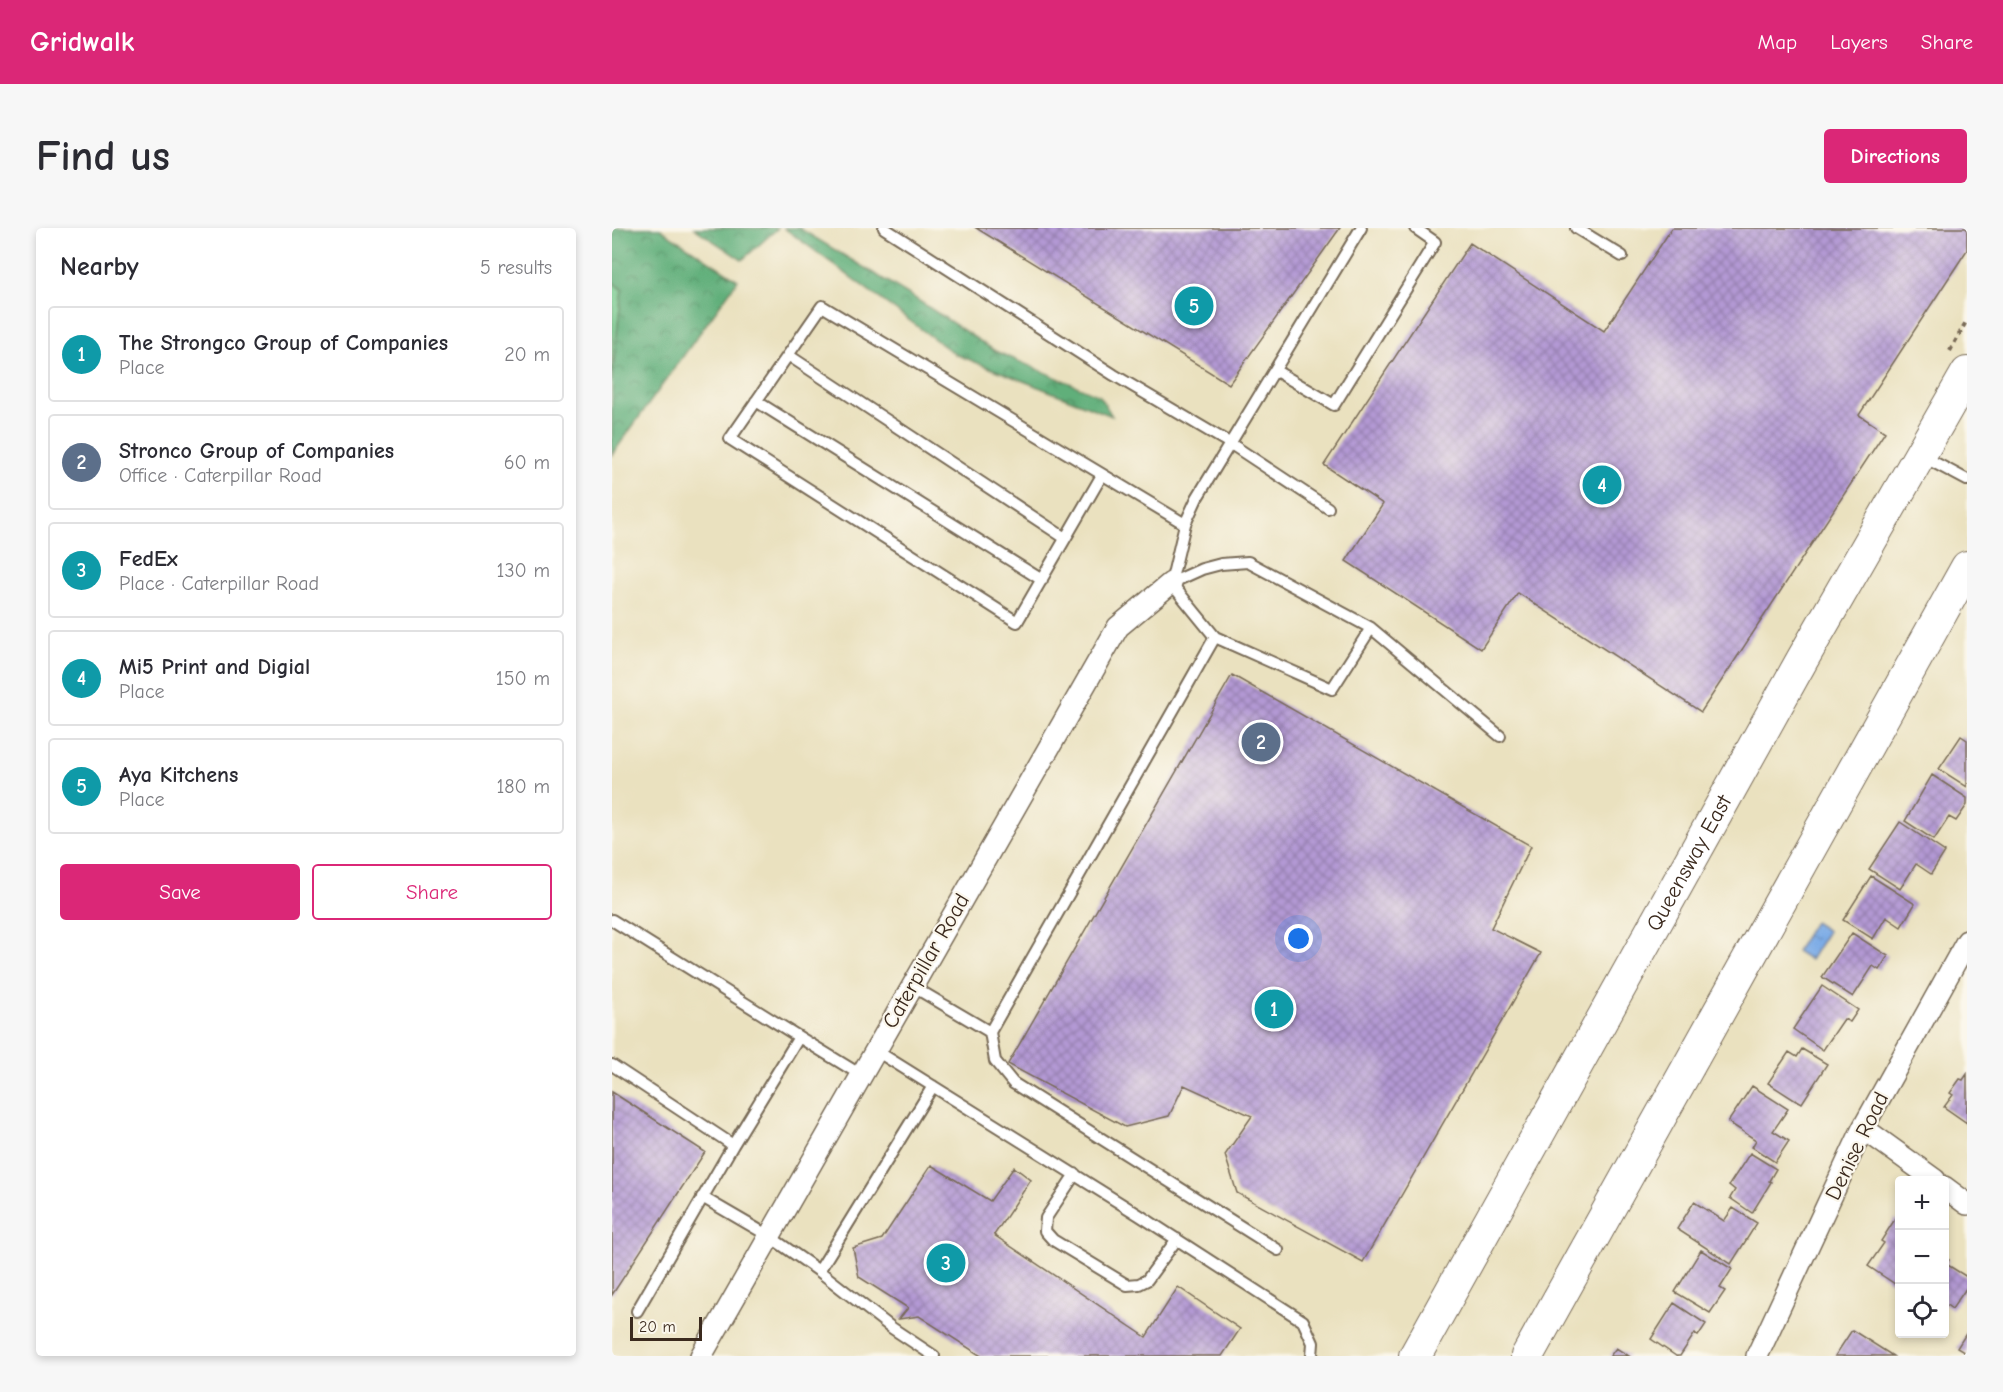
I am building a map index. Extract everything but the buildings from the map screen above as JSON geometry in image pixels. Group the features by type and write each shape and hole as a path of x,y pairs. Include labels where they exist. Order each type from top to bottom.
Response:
{"main road":[{"name":"Queensway East","path":"1415,1356 1808,650 1967,373"},
{"path":"1527,1356 1967,567"}],"street":[{"name":"Caterpillar Road","path":"700,1356 1118,627 1171,583"},
{"name":"Denise Road","path":"1757,1356 1863,1128 1967,941"},
{"path":"1863,1128 1929,1176"},
{"path":"1949,1191 1967,1204"}],"lane":[{"path":"884,228 1114,375 1231,444 1328,508"},
{"path":"1171,583 1185,524 1197,498 1361,228"},
{"path":"1276,371 1334,405 1435,242 1414,228"},
{"path":"1576,228 1622,256"},
{"path":"1102,475 1017,622 730,439 822,306 1185,524"},
{"path":"788,355 1065,538"},
{"path":"756,401 1042,580"},
{"path":"1921,455 1967,480"},
{"path":"1171,583 1202,569 1221,564 1248,562 1371,628 1500,736"},
{"path":"1171,583 1215,637 1332,689 1371,628"},
{"path":"1215,637 990,1032 995,1061 1013,1083 1278,1250"},
{"path":"612,920 861,1075"},
{"path":"912,986 990,1032"},
{"path":"637,1311 702,1197 799,1036"},
{"path":"875,1050 1075,1174 1303,1321 1313,1343 1312,1356"},
{"path":"612,1065 733,1145"},
{"path":"819,1271 933,1086"},
{"path":"1075,1174 1046,1218 1045,1231 1053,1240 1127,1285 1139,1284 1147,1280 1177,1239"},
{"path":"702,1197 769,1236 819,1271 891,1328 934,1356"}],"green space":[{"path":"612,228 659,228 738,280 612,455 612,379 622,290 612,281"},
{"path":"694,228 778,228 742,260"},
{"path":"784,228 799,228 916,299 995,351 1100,396 1112,416 955,354"},
{"path":"612,281 622,290 612,379"}],"water":[{"path":"1814,922 1828,931 1810,960 1796,951"}],"place":[{"name":"Aya Kitchens","path":"1194,306"},
{"name":"Mi5 Print and Digial","path":"1602,485"},
{"name":"Stronco Group of Companies","path":"1261,742"},
{"name":"The Strongco Group of Companies","path":"1274,1009"},
{"name":"FedEx","path":"946,1263"}]}
